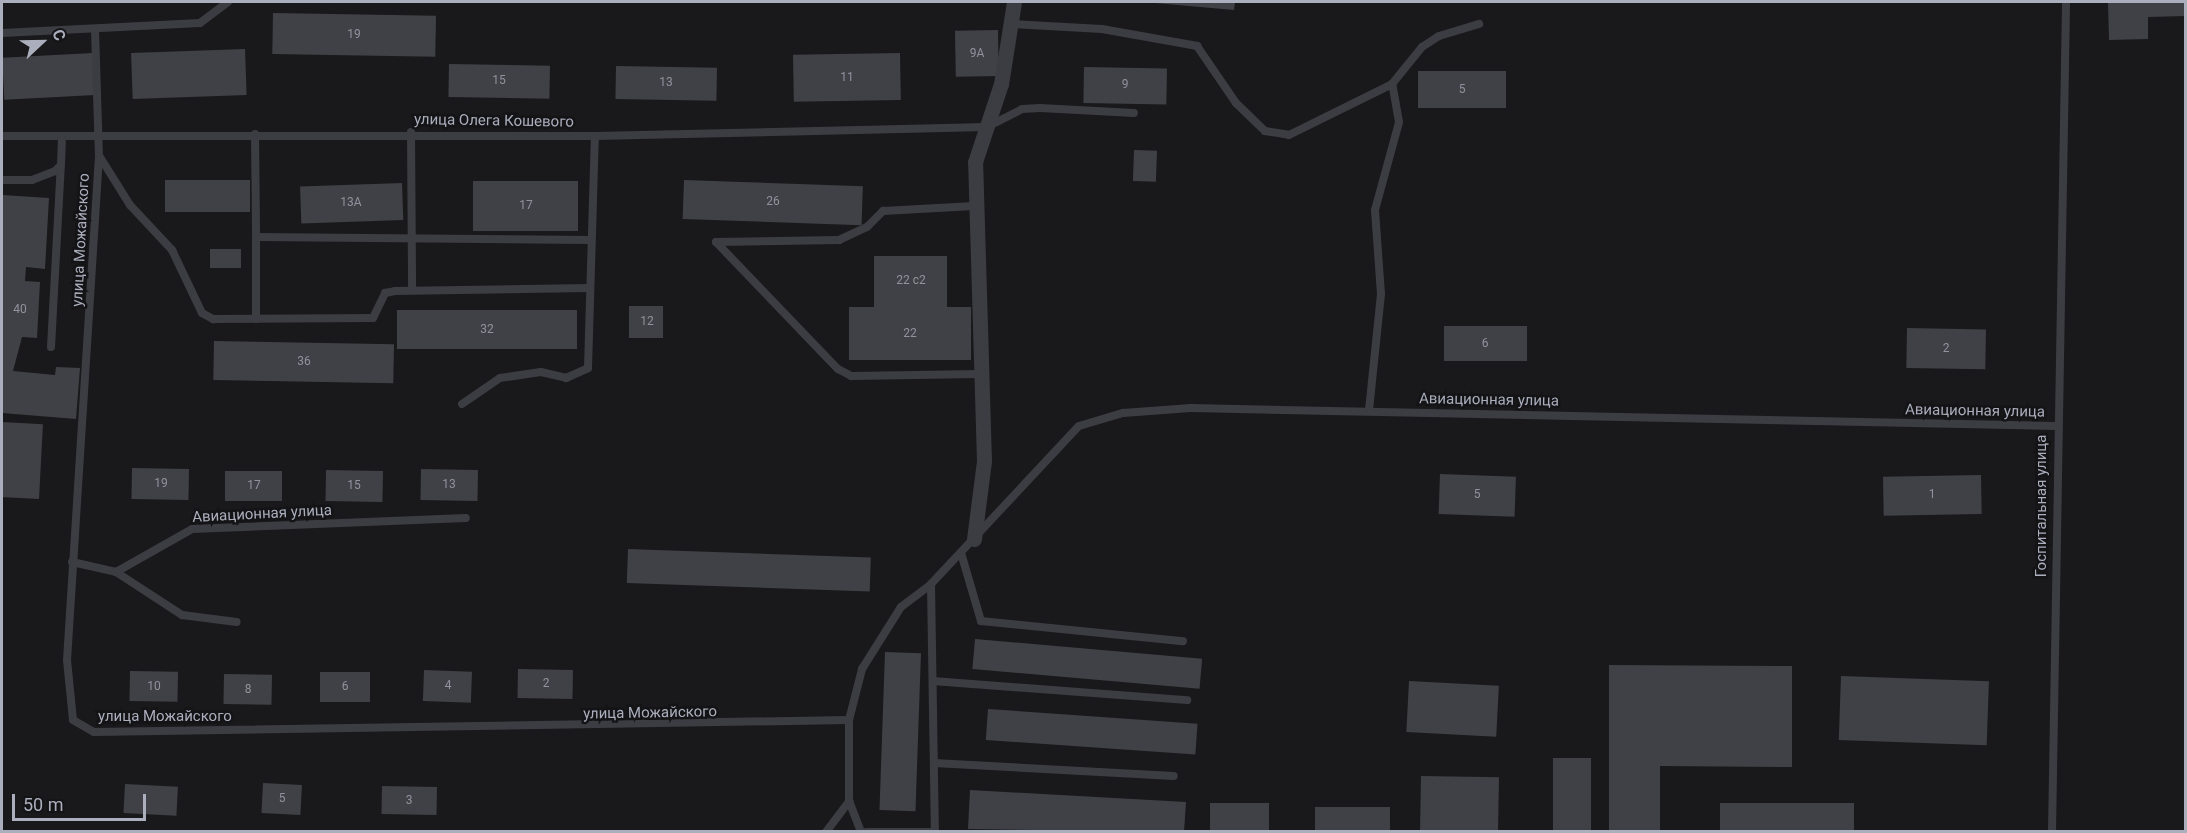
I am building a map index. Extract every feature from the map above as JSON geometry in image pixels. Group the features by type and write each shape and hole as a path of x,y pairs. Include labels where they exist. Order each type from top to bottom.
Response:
{"street":[{"path":"974,539 983,501 974,206 975,162 987,128 1012,24 1014,2"}],"lane":[{"path":"2,33 200,23 228,2"},
{"name":"Госпитальная улица","path":"2052,831 2056,426 2066,2"},
{"path":"1012,24 1102,29 1197,46 1236,103 1276,134 1288,135 1392,84 1422,47 1456,28 1479,24"},
{"name":"улица Можайского","path":"95,30 99,156 85,430 72,562 69,706 73,720 94,732 849,720"},
{"path":"1369,411 1381,294 1375,210 1399,122 1392,84"},
{"path":"987,128 1022,110 1134,113"},
{"name":"улица Олега Кошевого","path":"2,136 62,136 98,132 255,134 411,132 595,136 987,128"},
{"path":"411,132 412,290"},
{"path":"255,134 256,319"},
{"path":"51,347 62,136"},
{"path":"462,404 500,378 541,372 566,378 588,368 595,136"},
{"path":"99,156 130,205 172,250 202,313 213,319 373,318 385,293 412,290 590,288"},
{"path":"2,180 42,178 61,165"},
{"path":"974,206 883,211 867,227 839,240 716,242 838,369 851,376 979,374"},
{"path":"256,237 591,240"},
{"name":"Авиационная улица","path":"849,801 849,720 862,669 881,634 901,607 931,584 1079,426 1123,414 1191,408 2056,426"},
{"name":"Авиационная улица","path":"116,572 192,529 466,518"},
{"path":"961,553 981,621 1183,641"},
{"path":"72,562 116,572 182,615 237,622"},
{"path":"866,831 935,831 931,584"},
{"path":"933,681 1187,700"},
{"path":"934,763 1174,776"},
{"path":"826,831 849,801"},
{"path":"849,801 861,831"}],"building":[{"path":"1144,2 1235,2 1234,10"},
{"path":"2108,2 2186,2 2186,16 2148,17 2148,39 2109,40"},
{"path":"273,13 436,16 435,57 272,54"},
{"path":"998,30 999,76 956,77 955,31"},
{"path":"245,49 247,95 133,99 131,53"},
{"path":"93,53 95,95 4,100 2,58"},
{"path":"900,53 901,100 794,102 793,55"},
{"path":"449,64 550,66 549,99 448,97"},
{"path":"616,66 717,68 716,101 615,99"},
{"path":"1084,67 1167,68 1166,104 1083,103"},
{"path":"1418,71 1506,71 1506,108 1418,108"},
{"path":"1134,150 1157,151 1156,182 1133,181"},
{"path":"165,180 250,180 250,212 165,212"},
{"path":"684,180 863,186 862,225 683,219"},
{"path":"473,181 578,181 578,231 473,231"},
{"path":"402,183 403,220 301,224 300,187"},
{"path":"2,195 49,198 45,269 26,267 25,281 40,282 37,338 22,337 13,371 55,375 56,367 80,368 76,419 2,413"},
{"path":"210,249 241,249 241,268 210,268"},
{"path":"874,256 947,256 947,307 971,307 971,360 849,360 849,307 874,307"},
{"path":"629,306 663,306 663,338 629,338"},
{"path":"397,310 577,310 577,349 397,349"},
{"path":"1444,326 1527,326 1527,361 1444,361"},
{"path":"1907,328 1986,329 1985,369 1906,368"},
{"path":"214,341 394,344 393,383 213,380"},
{"path":"2,422 43,424 39,499 2,497"},
{"path":"132,468 189,469 188,500 131,499"},
{"path":"421,469 478,470 477,501 420,500"},
{"path":"326,470 383,471 382,502 325,501"},
{"path":"225,471 282,471 282,501 225,501"},
{"path":"1440,474 1516,477 1515,517 1439,514"},
{"path":"1981,475 1982,514 1884,516 1883,477"},
{"path":"628,549 871,557 870,591 627,583"},
{"path":"975,639 1202,659 1200,689 972,669"},
{"path":"885,652 921,653 915,811 879,810"},
{"path":"1609,665 1792,666 1792,767 1660,766 1660,832 1609,832"},
{"path":"518,669 573,670 572,699 517,698"},
{"path":"424,670 472,672 471,703 423,701"},
{"path":"130,671 178,672 177,702 129,701"},
{"path":"320,672 370,672 370,702 320,702"},
{"path":"224,674 272,675 271,705 223,704"},
{"path":"1841,676 1989,681 1987,745 1839,740"},
{"path":"1409,681 1499,686 1496,737 1406,732"},
{"path":"988,709 1197,724 1195,755 986,740"},
{"path":"1553,758 1591,758 1591,832 1553,832"},
{"path":"1421,776 1499,777 1498,832 1420,832"},
{"path":"263,783 302,785 300,815 261,813"},
{"path":"125,784 178,787 176,816 123,813"},
{"path":"382,786 437,787 437,815 382,814"},
{"path":"970,790 1186,802 1184,832 968,829"},
{"path":"1210,803 1269,803 1269,832 1210,832"},
{"path":"1720,803 1854,803 1854,832 1720,832"},
{"path":"1315,807 1390,807 1390,832 1315,832"}]}
